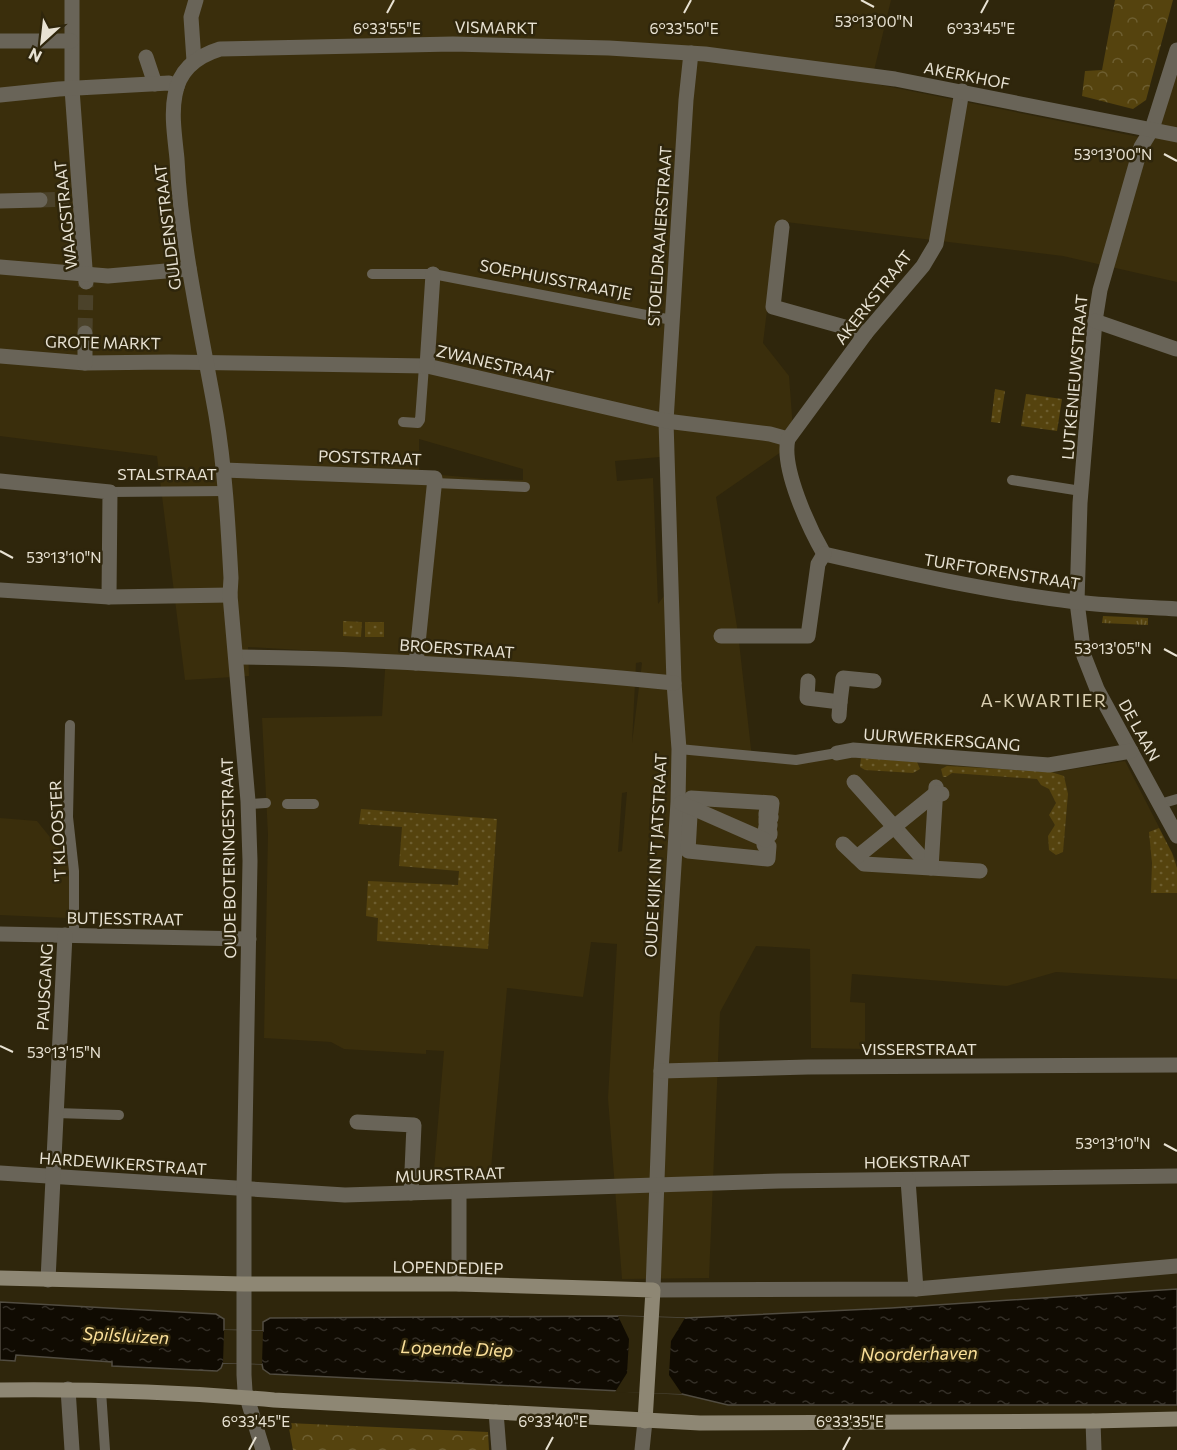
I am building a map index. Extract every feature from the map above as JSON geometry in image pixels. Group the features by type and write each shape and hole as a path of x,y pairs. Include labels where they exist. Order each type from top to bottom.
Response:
{"street":[{"name":"WAAGSTRAAT","path":"72,0 74,199 86,278 189,269"},
{"path":"0,95 169,83 177,87 183,73 194,61 191,17 196,0"},
{"path":"0,41 71,41"},
{"name":"VISMARKT","path":"194,61 209,52 220,49 376,44 531,45 691,53"},
{"path":"1152,129 1177,50"},
{"name":"AKERKHOF","path":"691,53 895,80 1177,135"},
{"name":"STOELDRAAIERSTRAAT","path":"666,421 686,100 691,53"},
{"path":"146,57 155,84"},
{"name":"GULDENSTRAAT","path":"177,87 174,96 178,183 189,269 206,362"},
{"name":"AKERKSTRAAT","path":"788,439 866,333 923,266 936,244 962,92"},
{"name":"LUTKENIEUWSTRAAT","path":"1077,602 1081,491 1095,321 1100,290 1132,177 1141,147 1152,129"},
{"path":"0,201 40,200"},
{"path":"783,227 773,306 866,333"},
{"path":"0,267 86,278"},
{"path":"425,366 433,274"},
{"path":"1095,321 1176,349"},
{"path":"85,333 85,363"},
{"name":"GROTE MARKT","path":"0,356 85,363 206,362"},
{"name":"ZWANESTRAAT","path":"206,362 425,366 666,421 770,434 788,439"},
{"name":"OUDE BOTERINGESTRAAT","path":"206,362 224,470 231,578 230,596 248,804 249,939 243,1330 247,1398 263,1450"},
{"name":"OUDE KIJK IN 'T JATSTRAAT","path":"653,1290 661,1071 684,805 674,683 666,421"},
{"path":"721,636 808,636 818,564 824,554 810,530 787,463 788,439"},
{"name":"POSTSTRAAT","path":"224,470 435,478 416,663"},
{"name":"STALSTRAAT","path":"0,481 110,492 109,597"},
{"name":"TURFTORENSTRAAT","path":"824,554 925,578 1077,602 1177,609"},
{"path":"0,590 109,597 230,596"},
{"name":"DE LAAN","path":"1077,602 1084,656 1097,689 1177,836"},
{"name":"BROERSTRAAT","path":"237,657 341,658 586,674 674,683"},
{"path":"808,681 807,698 840,709 843,678 874,681"},
{"name":"UURWERKERSGANG","path":"837,753 853,750 1049,765 1131,751"},
{"path":"854,782 931,868"},
{"path":"857,858 939,791 931,868"},
{"path":"690,798 772,803 771,812 766,813 766,816 771,816 771,818 766,818 766,823 770,826 766,826 765,832 770,832 770,835 765,834 764,845 769,846 768,859 688,851 684,805 690,798"},
{"path":"684,805 765,840"},
{"path":"843,844 864,864 980,871"},
{"name":"BUTJESSTRAAT","path":"0,934 249,939"},
{"name":"PAUSGANG","path":"48,1280 56,1113 69,935"},
{"name":"VISSERSTRAAT","path":"661,1071 830,1066 1177,1065"},
{"path":"357,1122 414,1125 411,1193"},
{"name":"HARDEWIKERSTRAAT","path":"0,1173 244,1189"},
{"name":"HOEKSTRAAT","path":"658,1186 779,1181 1177,1176"},
{"path":"908,1180 916,1289"},
{"name":"MUURSTRAAT","path":"244,1189 345,1195 658,1186"},
{"path":"459,1192 459,1284"},
{"path":"642,1450 653,1290 916,1289 1177,1266"},
{"path":"0,1278 243,1284"},
{"name":"LOPENDEDIEP","path":"243,1284 459,1284 653,1290"},
{"path":"68,1389 72,1450"},
{"path":"0,1390 101,1390 700,1423 1177,1419"},
{"path":"496,1412 499,1450"},
{"path":"1093,1421 1094,1450"}],"lane":[{"name":"SOEPHUISSTRAATJE","path":"372,274 433,274 672,320"},
{"path":"403,422 418,423 420,420 425,366"},
{"path":"1012,480 1081,491"},
{"path":"435,483 525,488"},
{"name":"STALSTRAAT","path":"110,492 225,491"},
{"name":"'T KLOOSTER","path":"69,935 74,871 68,817 70,725"},
{"name":"UURWERKERSGANG","path":"679,749 796,760 837,753"},
{"path":"1160,804 1177,799"},
{"path":"248,804 266,803"},
{"path":"287,804 314,804"},
{"path":"56,1113 119,1115"},
{"path":"101,1390 105,1450"}],"shaded area":[{"path":"0,0 891,0 871,83 1154,140 1177,75 1177,282 1063,256 778,221 763,343 789,376 794,443 716,497 738,633 752,758 850,755 1054,772 1125,761 1177,862 1177,979 1056,972 1007,986 852,974 850,1002 865,1003 865,1049 811,1048 810,949 756,946 720,1012 709,1278 622,1279 608,1098 617,944 591,942 583,997 507,988 490,1180 433,1182 444,1051 426,1050 426,1054 344,1049 331,1042 264,1038 268,834 262,718 382,716 386,655 248,647 249,676 185,680 157,456 0,436","holes":["419,439 523,469 523,480 419,473","660,457 664,596 658,604 653,478 617,481 615,461","636,663 642,663 632,743","627,792 622,851 618,852 622,793"]},
{"path":"0,818 37,821 70,862 69,918 0,915"}],"green space":[{"path":"1115,0 1173,0 1146,100 1133,109 1082,96 1085,71 1102,70"},
{"path":"995,389 1005,391 1000,423 991,422"},
{"path":"1026,394 1062,399 1057,431 1021,426"},
{"path":"1103,616 1148,618 1148,625 1102,623"},
{"path":"343,621 362,622 361,637 343,636"},
{"path":"365,622 384,622 384,637 365,637"},
{"path":"861,758 917,762 920,769 913,773 865,770 860,767"},
{"path":"947,766 1051,772 1064,776 1068,794 1063,852 1056,855 1049,850 1048,836 1055,825 1049,815 1056,803 1049,789 1041,785 1037,779 952,773 943,777 941,769"},
{"path":"361,809 497,819 488,949 377,941 378,918 366,916 368,881 458,885 459,871 399,866 402,827 359,824"},
{"path":"1159,828 1177,868 1177,893 1151,893 1152,863 1149,832"},
{"path":"288,1423 488,1432 489,1450 293,1450"}],"water":[{"path":"1177,1289 1177,1405 728,1405 682,1394 270,1374 263,1369 262,1364 223,1363 217,1371 112,1366 112,1362 16,1355 15,1361 0,1360 0,1302 216,1314 224,1319 224,1330 263,1331 263,1322 270,1318 618,1316 685,1318 891,1308"}],"pier":[{"path":"618,1316 685,1318 671,1341 669,1375 682,1394 615,1392 627,1373 629,1339"},
{"path":"224,1330 263,1331 262,1364 223,1363"}],"tunnel":[{"path":"40,200 69,199"},
{"path":"85,333 86,282"}],"district":[{"name":"A-KWARTIER","path":"1044,700"}],"water label":[{"name":"Spilsluizen","path":"126,1335"},
{"name":"Lopende Diep","path":"457,1348"},
{"name":"Noorderhaven","path":"919,1353"}]}
